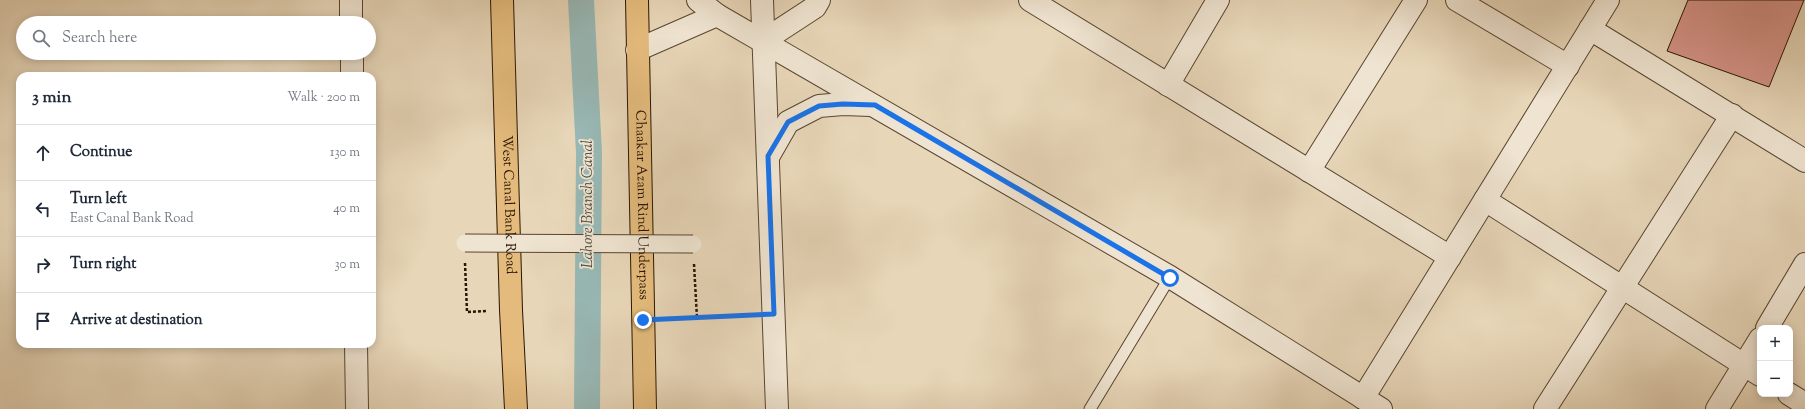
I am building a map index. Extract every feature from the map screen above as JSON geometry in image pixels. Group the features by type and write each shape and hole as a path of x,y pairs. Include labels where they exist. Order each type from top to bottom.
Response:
{"highway":[{"name":"West Canal Bank Road","path":"502,0 511,302 516,408"},
{"name":"Chaakar Azam Rind Underpass","path":"637,0 645,409"}],"street":[{"path":"351,0 351,16"},
{"path":"698,0 717,15 875,105 1170,278 1372,403 1450,257 1608,0"},
{"path":"762,0 777,409"},
{"path":"764,41 815,7 819,0"},
{"path":"1030,0 1450,257"},
{"path":"1168,85 1218,0"},
{"path":"1309,171 1416,0"},
{"path":"1457,0 1568,66"},
{"path":"637,50 717,15"},
{"path":"1590,29 1805,161"},
{"path":"352,60 352,72"},
{"path":"768,156 788,122 819,106 843,104 875,105"},
{"path":"1546,409 1732,115"},
{"path":"1485,200 1752,370"},
{"path":"465,243 693,244"},
{"path":"1769,325 1805,264"},
{"path":"356,348 357,409"},
{"path":"1717,409 1752,370 1757,351"},
{"path":"1793,396 1805,404"}],"lane":[{"path":"1090,409 1170,278"}],"path":[{"path":"465,243 467,312"},
{"path":"693,244 697,318"},
{"path":"643,320 774,314"}],"building":[{"path":"1688,0 1804,0 1769,87 1667,51"}],"waterway":[{"name":"Lahore Branch Canal","path":"581,0 589,153 587,409"}],"route":[{"path":"643,320 774,314 768,156 788,122 819,106 843,104 875,105 1170,278"}]}
